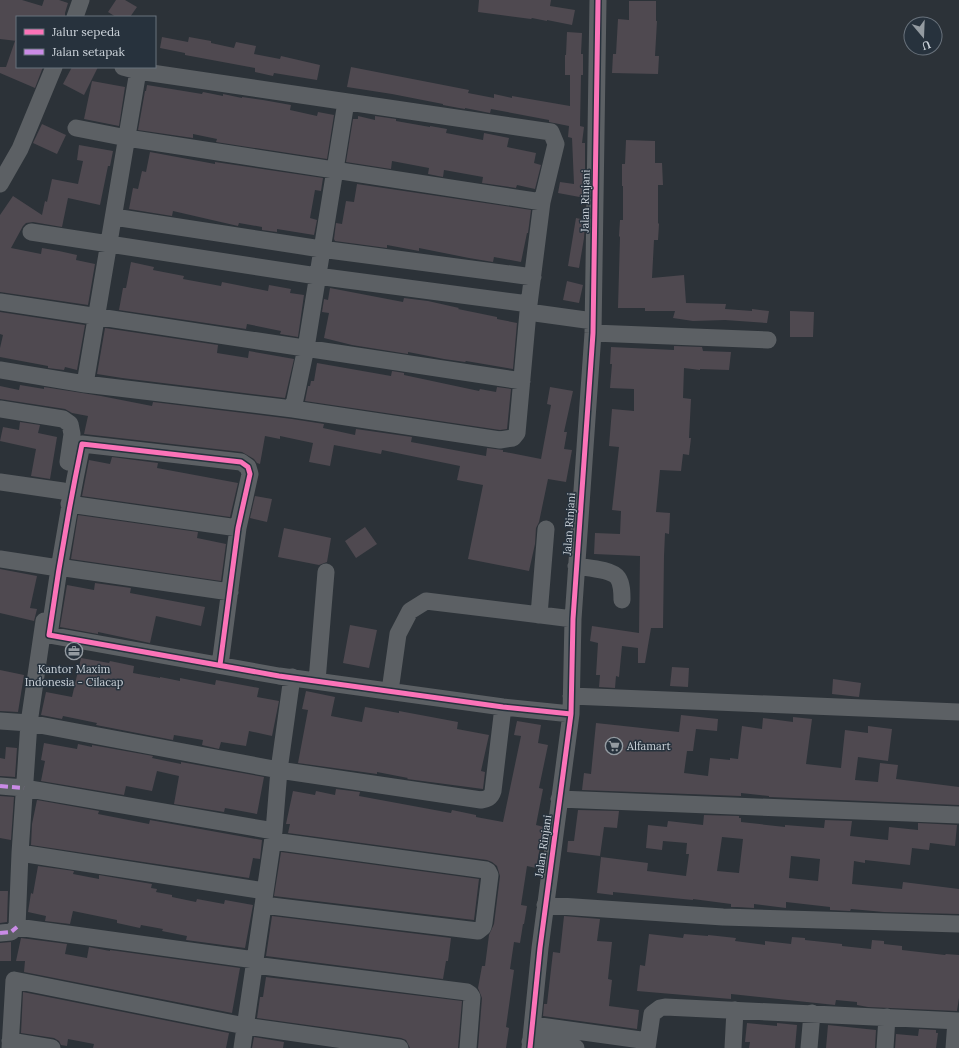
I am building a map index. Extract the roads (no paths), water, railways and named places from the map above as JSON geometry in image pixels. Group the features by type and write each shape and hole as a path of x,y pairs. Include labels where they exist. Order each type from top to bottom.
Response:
{"street":[{"path":"75,16 81,0"},
{"name":"Jalan Rinjani","path":"530,1045 546,905 571,714 573,619 576,566 593,327 598,0"},
{"path":"0,184 20,149 54,68"},
{"path":"0,370 85,384 293,409 500,440 513,438 517,433 528,308 542,202 556,144 551,132 130,69 127,138 85,384"},
{"path":"293,409 306,348 346,102"},
{"path":"76,128 127,138 542,202"},
{"path":"114,218 321,249 533,277"},
{"path":"31,232 528,308 593,327 768,340"},
{"path":"0,302 522,380"},
{"path":"0,409 63,419 70,424 72,434 66,498 29,723 20,853 17,927 11,932 0,933"},
{"path":"66,498 82,444 242,462 248,467 250,474 238,528 220,665"},
{"path":"0,482 66,498 238,528"},
{"path":"539,615 546,529"},
{"path":"0,559 230,592"},
{"path":"576,566 613,572 619,578 622,586 622,600"},
{"path":"55,567 49,635 292,677 503,707 571,714"},
{"path":"317,680 326,572"},
{"path":"390,691 398,634 410,611 426,601 573,619"},
{"path":"242,1048 274,836 279,770 292,677"},
{"path":"571,696 959,712"},
{"path":"0,721 29,723 279,770 481,800 488,799 494,791 503,707"},
{"path":"0,786 24,788 274,836 486,870 490,875 484,924 481,930 478,931 264,898 20,853"},
{"path":"560,799 959,815"},
{"path":"546,905 723,917 959,924"},
{"path":"17,927 254,963 467,992 472,997 468,1048"},
{"path":"52,1048 10,1044 14,980 245,1026 400,1048"},
{"path":"533,1025 647,1044 652,1014 660,1008 887,1017 957,1021 954,1048"},
{"path":"732,1048 735,1010"},
{"path":"810,1048 812,1014"},
{"path":"885,1048 887,1017"},
{"path":"530,1045 576,1048"}],"place":[{"name":"Kantor Maxim Indonesia - Cilacap","path":"74,651"},
{"name":"Alfamart","path":"614,746"}]}
